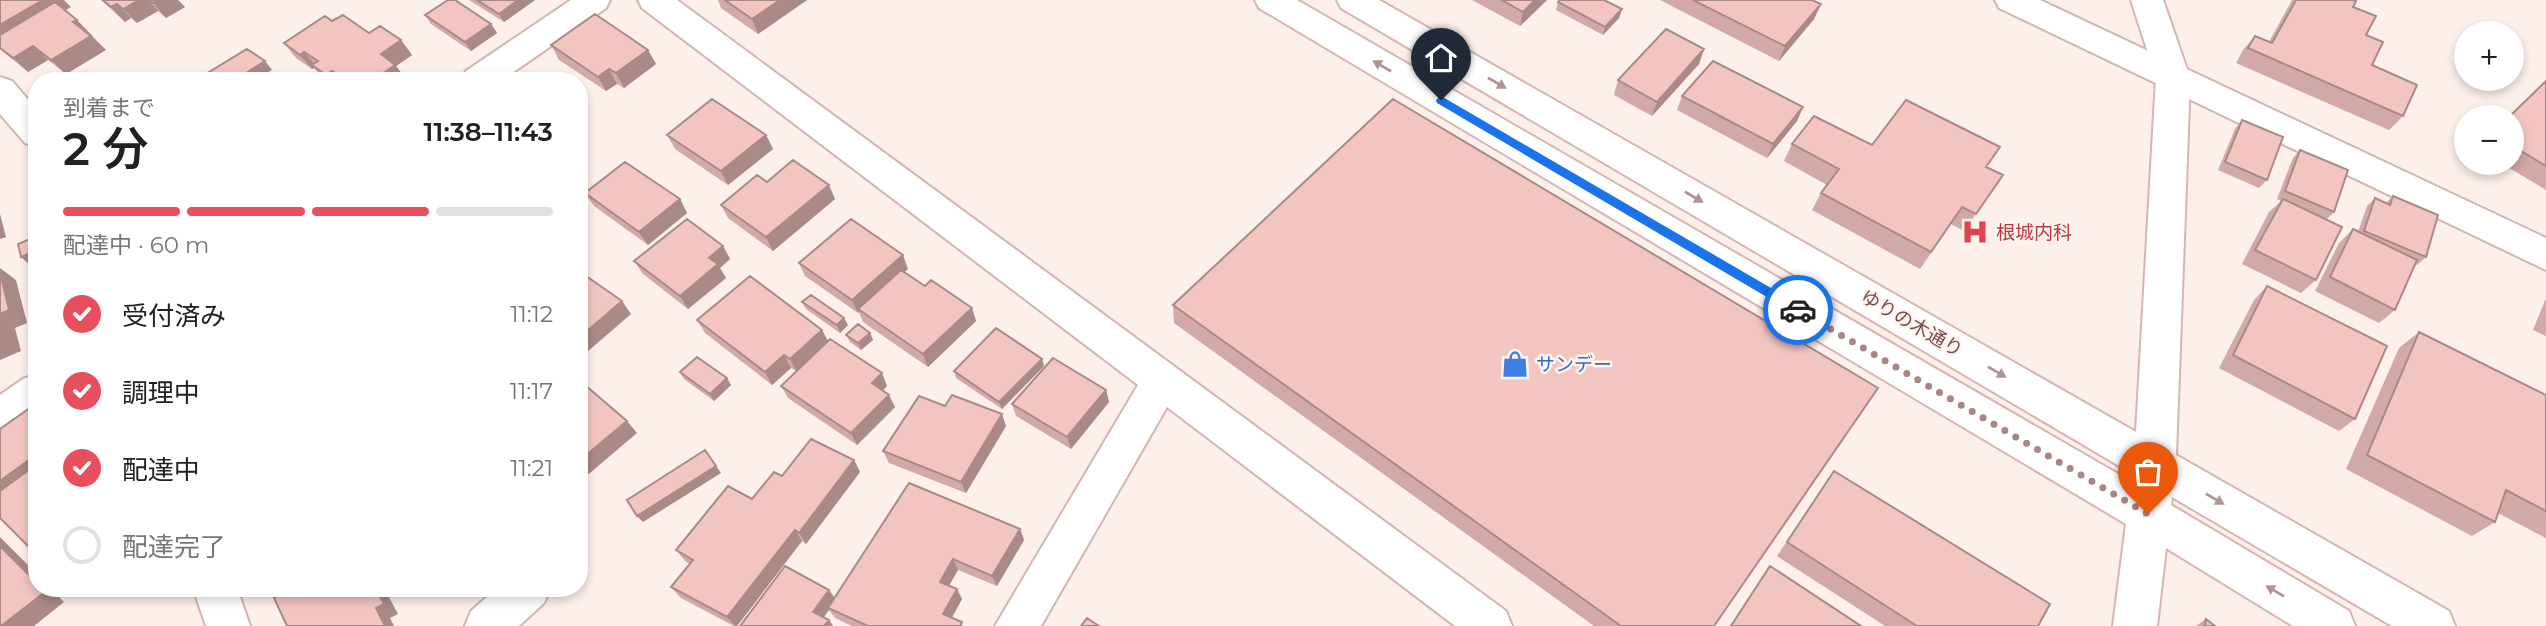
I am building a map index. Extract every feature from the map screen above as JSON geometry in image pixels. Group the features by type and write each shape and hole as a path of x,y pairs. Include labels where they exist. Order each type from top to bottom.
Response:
{"street":[{"path":"490,72 594,0"},
{"path":"654,0 1490,626"},
{"path":"1271,0 2148,514 2333,626"},
{"name":"ゆりの木通り","path":"1353,0 2432,626"},
{"path":"2011,0 2546,255"},
{"path":"2135,626 2155,464 2173,78 2147,0"},
{"path":"0,90 28,123"},
{"path":"1017,626 1162,380"},
{"path":"0,417 28,397"},
{"path":"218,597 228,626"},
{"path":"486,626 519,597"}],"building":[{"path":"0,0 43,0 0,25"},
{"path":"103,0 139,0 123,9 117,4 111,7"},
{"path":"448,0 455,0 491,24 465,42 425,15"},
{"path":"477,0 518,0 499,14"},
{"path":"725,0 780,0 752,19"},
{"path":"1502,0 1535,0 1523,12"},
{"path":"1604,0 1622,9 1605,27 1558,2"},
{"path":"1693,0 1812,0 1821,4 1785,46"},
{"path":"2296,0 2353,0 2356,1 2353,7 2376,16 2366,35 2383,42 2372,65 2417,85 2403,116 2248,48 2255,36 2272,43"},
{"path":"55,2 77,20 73,22 91,36 51,60 33,46 13,58 0,48 0,35"},
{"path":"595,14 648,50 616,73 609,69 598,77 551,45"},
{"path":"343,15 369,33 380,26 401,40 381,54 395,65 385,72 322,72 312,65 318,61 304,52 300,55 284,43 325,16 332,21"},
{"path":"1666,29 1704,49 1657,102 1618,80"},
{"path":"247,49 265,61 248,72 209,72"},
{"path":"1713,61 1803,107 1773,144 1682,96"},
{"path":"2546,81 2546,166 2524,153 2524,105 2521,105"},
{"path":"712,99 766,135 721,171 667,135"},
{"name":"サンデー","path":"1393,99 1878,388 1714,626 1621,626 1173,305"},
{"path":"1906,100 2000,147 1986,167 2003,175 1976,214 1962,207 1931,252 1821,193 1839,169 1792,144 1814,116 1872,145"},
{"path":"2242,120 2283,137 2267,180 2225,162"},
{"path":"2300,150 2348,170 2334,212 2285,191"},
{"path":"793,160 829,185 766,237 721,205 757,175 767,182"},
{"path":"625,162 680,199 639,232 588,195 588,191"},
{"path":"2393,196 2438,215 2426,257 2364,231 2375,198 2390,205"},
{"path":"2283,199 2342,227 2316,280 2255,250"},
{"path":"687,219 723,246 709,258 718,264 680,296 634,261"},
{"path":"851,219 903,255 852,300 799,263"},
{"path":"2353,229 2417,260 2395,310 2330,277"},
{"path":"28,240 28,254 21,257 18,244"},
{"path":"901,270 925,286 931,280 972,308 923,354 858,309"},
{"path":"0,272 9,310 0,314"},
{"path":"750,276 822,330 790,359 784,355 765,372 697,320"},
{"path":"588,277 622,301 588,330"},
{"path":"2267,286 2387,346 2355,419 2233,355"},
{"path":"811,295 844,318 837,325 802,302"},
{"path":"858,324 870,333 858,343 846,335"},
{"path":"996,328 1042,359 999,402 954,371"},
{"path":"2419,332 2546,395 2546,511 2506,490 2495,522 2367,455"},
{"path":"830,339 882,373 872,383 889,395 851,433 781,386"},
{"path":"697,357 727,378 710,394 680,372"},
{"path":"1053,358 1106,390 1067,437 1012,404"},
{"path":"588,388 627,421 588,454"},
{"path":"952,395 1002,414 961,482 883,451 919,396 945,406"},
{"path":"28,409 28,461 0,481 0,429"},
{"path":"811,439 854,460 799,533 795,530 727,617 671,587 693,560 676,550 728,486 752,499 774,472 782,476"},
{"path":"705,450 716,466 637,516 627,500"},
{"path":"28,471 28,546 0,518 0,491"},
{"path":"1834,471 2050,604 2038,626 1917,626 1787,542"},
{"path":"909,483 1020,529 992,576 953,559 940,582 957,589 943,614 962,622 960,626 868,626 828,608"},
{"path":"0,546 28,574 28,597 39,597 0,626"},
{"path":"785,566 829,590 813,612 829,620 826,626 740,626"},
{"path":"1770,566 1861,626 1731,626"},
{"path":"380,597 384,604 376,608 385,626 287,626 274,598"},
{"path":"1087,618 1099,626 1081,626"},
{"path":"2206,619 2215,626 2205,626"}],"way so far":[{"path":"1798,310 2148,514"}],"place":[{"name":"根城内科","path":"1975,232"},
{"name":"サンデー","path":"1515,364"}],"route":[{"path":"1441,100 1798,310"}]}
